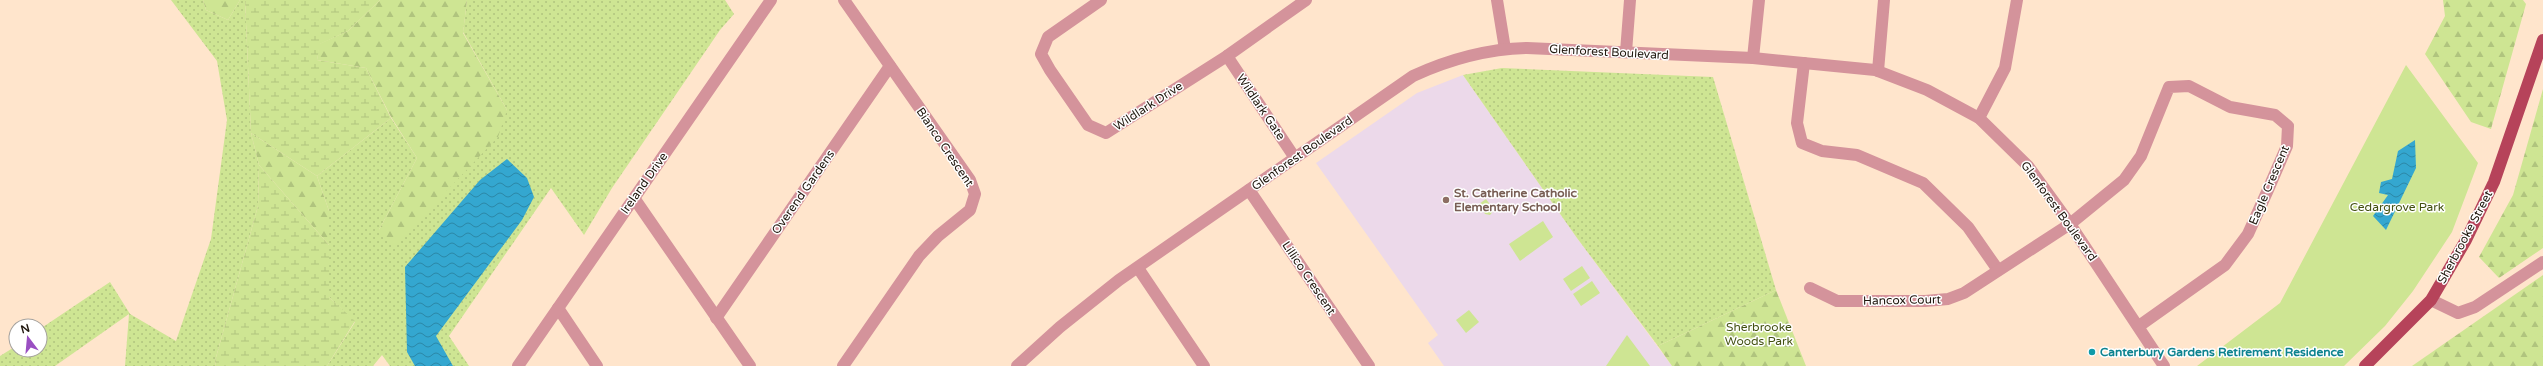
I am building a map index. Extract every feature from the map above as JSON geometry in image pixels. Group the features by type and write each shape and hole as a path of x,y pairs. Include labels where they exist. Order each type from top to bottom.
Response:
{"main road":[{"name":"Sherbrooke Street","path":"2365,366 2431,300 2466,240 2494,182 2543,40"}],"street":[{"name":"Ireland Drive","path":"518,366 771,0"},
{"name":"Bianco Crescent","path":"842,366 919,256 938,236 966,214 974,199 972,183 844,0"},
{"name":"Wildlark Drive","path":"1101,0 1048,37 1041,54 1088,125 1106,133 1227,56 1306,0"},
{"path":"1497,0 1505,49"},
{"path":"1626,52 1630,0"},
{"path":"1753,58 1760,0"},
{"path":"1878,71 1884,0"},
{"path":"1979,118 2005,68 2017,0"},
{"name":"Glenforest Boulevard","path":"1017,366 1060,327 1138,268 1413,76 1458,58 1505,49 1626,52 1753,58 1878,71 1927,90 1979,118 2028,166 2070,224 2139,326 2164,366"},
{"name":"Wildlark Gate","path":"1227,56 1295,158"},
{"path":"1804,63 1797,123 1802,143 1822,151 1857,155 1923,184 1968,227 1998,270"},
{"name":"Overend Gardens","path":"716,318 890,66"},
{"name":"Eagle Crescent","path":"2070,224 2124,180 2141,156 2169,87 2189,86 2230,107 2275,115 2288,126 2287,146 2248,234 2225,265 2139,326"},
{"name":"Lillico Crescent","path":"1249,190 1369,366"},
{"path":"634,198 750,366"},
{"name":"Hancox Court","path":"1810,288 1837,301 1948,299 1964,293 2070,224"},
{"path":"2431,300 2458,313 2476,307 2543,262"},
{"path":"1138,268 1204,366"},
{"path":"558,308 597,366"}],"shaded area":[{"name":"St. Catherine Catholic Elementary School","path":"1463,75 1577,238 1672,366 1444,366 1428,343 1438,335 1316,163 1417,93"}],"green space":[{"path":"171,0 203,0 206,10 228,20 240,0 245,0 251,133 259,165 258,206 215,361 216,366 125,366 129,314 55,366 0,366 0,356 8,351 8,358 48,358 48,324 110,282 130,314 176,341 211,239 227,120 217,61"},
{"path":"203,0 240,0 228,20 206,10"},
{"path":"245,0 380,0 348,31 320,44 317,60 366,68 391,118 317,176 251,133"},
{"path":"380,0 467,0 463,33 507,110 498,137 394,246 379,230 417,158 391,117 366,68 317,60 319,44 348,31"},
{"path":"467,0 725,0 734,14 720,30 612,188 584,235 551,188 449,336 469,366 390,366 382,355 373,366 327,366 355,322 329,297 329,211 317,176 391,118 417,158 379,230 507,110 463,32"},
{"path":"2443,0 2523,0 2526,4 2491,129 2471,122 2425,54 2445,16"},
{"name":"Cedargrove Park","path":"2406,65 2478,163 2452,232 2413,291 2385,326 2344,366 2197,366 2280,303"},
{"path":"1502,68 1713,77 1776,290 1658,346 1577,238 1463,75"},
{"path":"2543,89 2543,248 2499,278 2479,257 2513,195"},
{"path":"251,133 317,176 329,211 329,245 259,165"},
{"path":"259,165 329,245 329,297 355,321 327,366 216,366 215,361 258,206"},
{"path":"1486,199 1494,210 1490,215 1485,214 1479,204"},
{"path":"1543,221 1553,237 1520,261 1509,244"},
{"path":"1582,266 1590,278 1571,291 1563,279"},
{"path":"2543,275 2543,366 2412,366"},
{"path":"1592,281 1600,293 1581,306 1573,294"},
{"name":"Sherbrooke Woods Park","path":"1776,290 1806,366 1672,366 1658,346"},
{"path":"1469,310 1479,322 1466,333 1456,320"},
{"path":"1627,335 1650,366 1606,366"}],"water":[{"path":"2415,140 2416,168 2386,230 2373,216 2388,195 2379,193 2381,182 2392,179 2398,151"},
{"path":"507,159 527,178 534,197 522,220 436,336 453,366 415,366 407,352 405,267 480,180"}],"place":[{"name":"St. Catherine Catholic Elementary School","path":"1446,200"},
{"name":"Canterbury Gardens Retirement Residence","path":"2092,352"}]}
